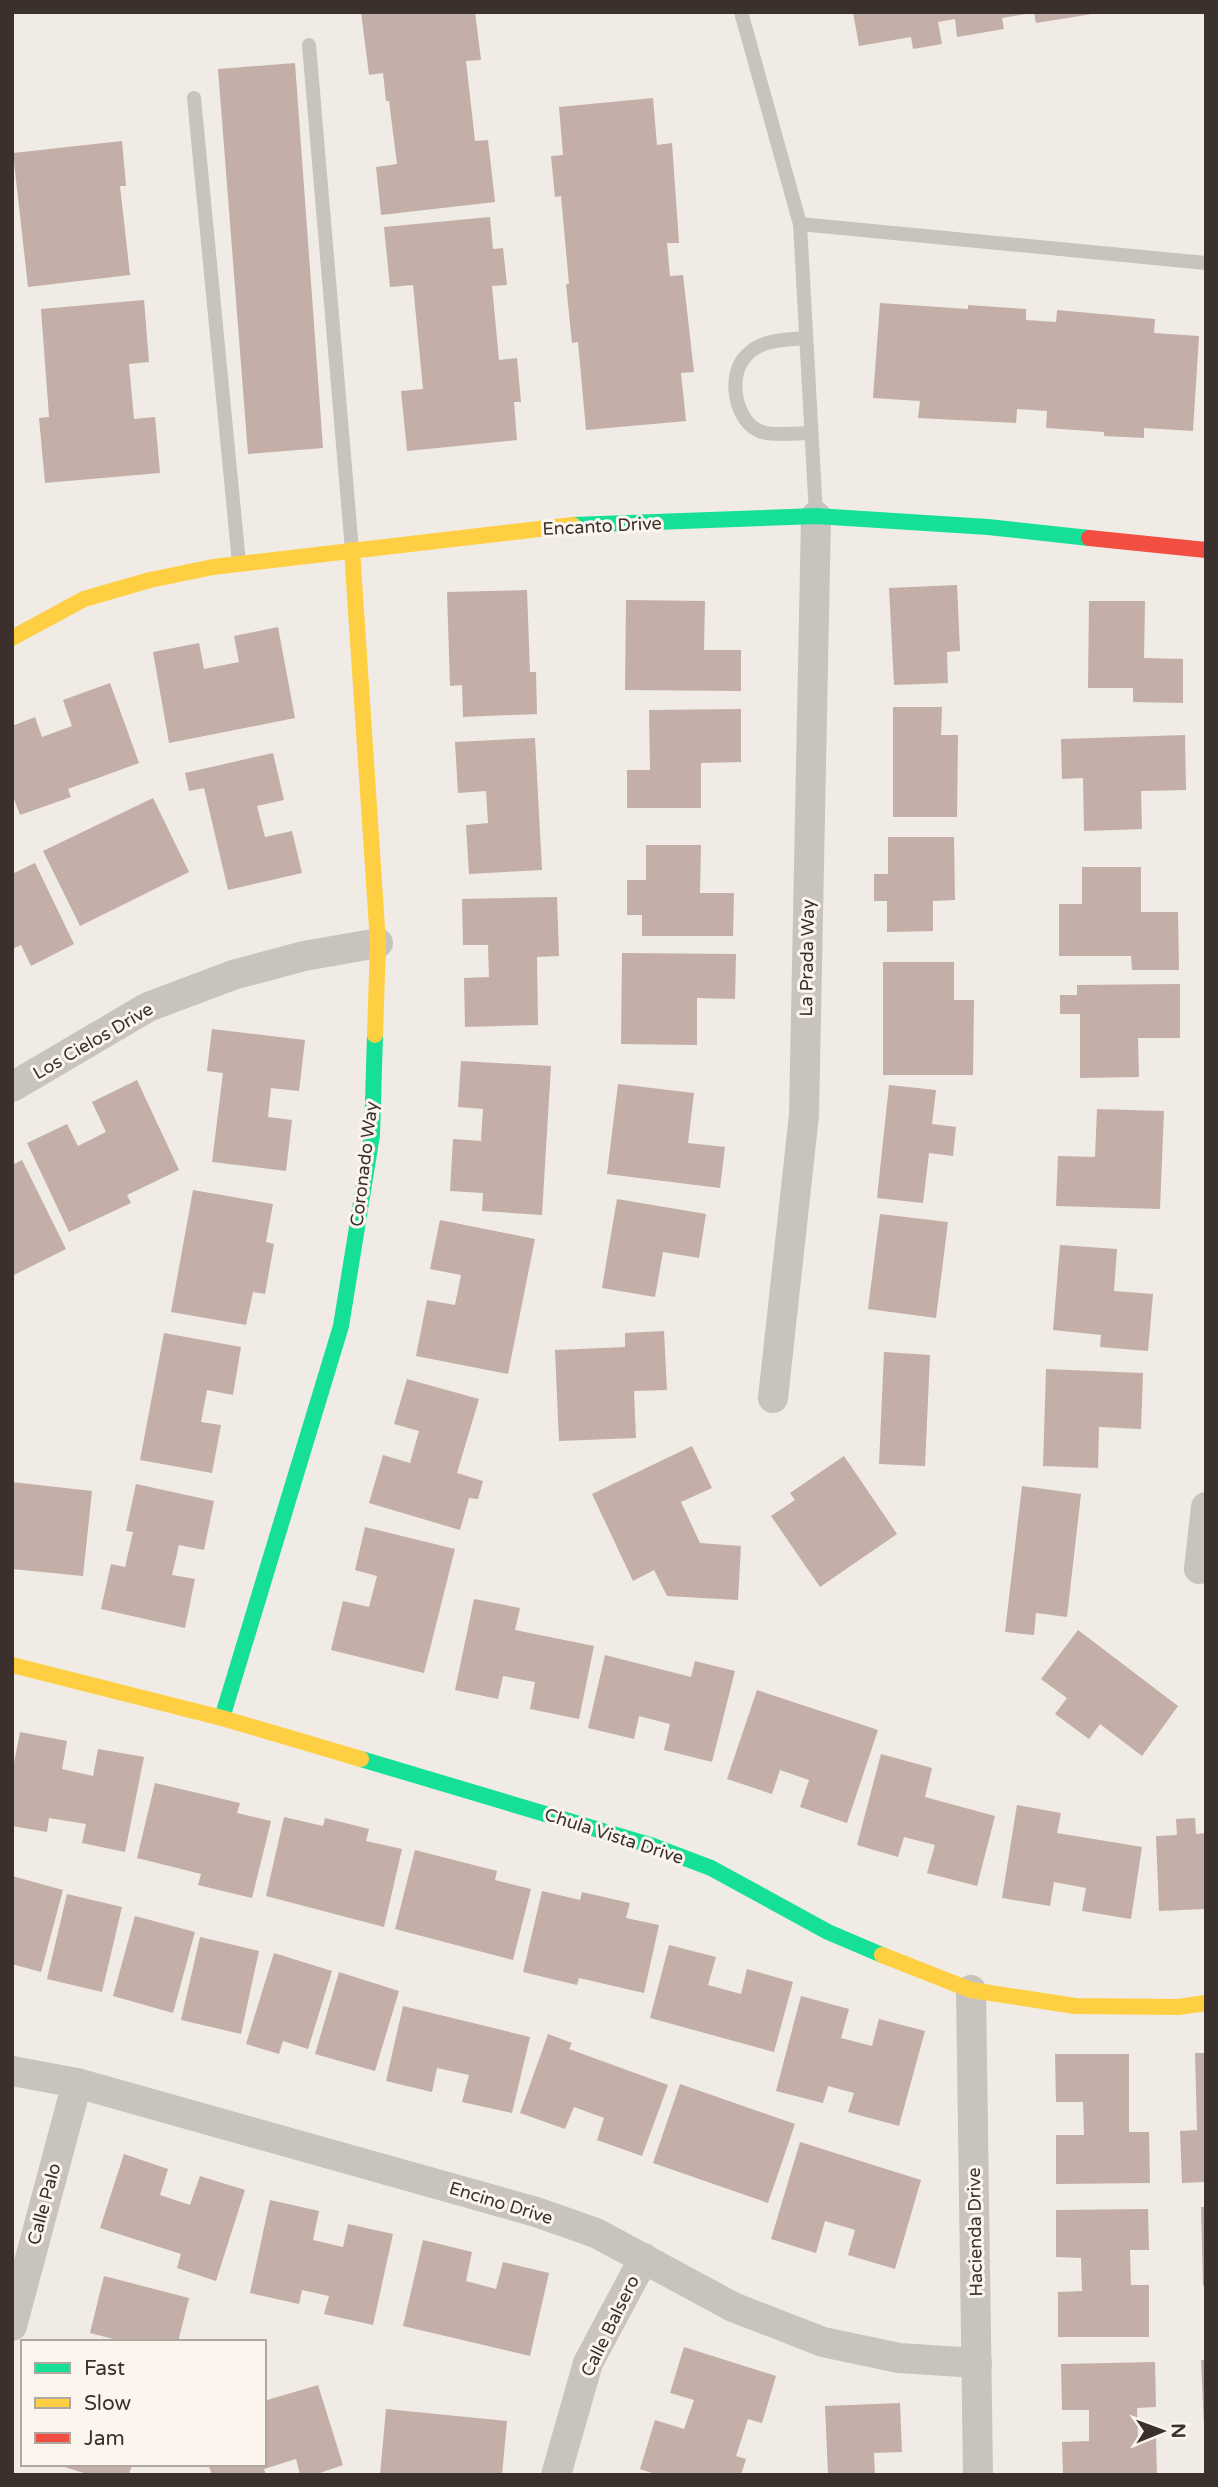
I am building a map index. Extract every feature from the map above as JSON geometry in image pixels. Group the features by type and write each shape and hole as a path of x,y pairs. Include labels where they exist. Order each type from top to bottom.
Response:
{"street":[{"name":"Encanto Drive","path":"12,638 84,599 150,580 239,564 569,525 816,516 988,527 1206,550"},
{"name":"La Prada Way","path":"773,1398 804,1115 816,516"},
{"name":"Coronado Way","path":"222,1718 341,1326 372,1135 378,943 352,550"},
{"name":"Los Cielos Drive","path":"12,1087 148,1007 233,975 304,956 378,943"},
{"path":"1199,1569 1206,1507"},
{"name":"Chula Vista Drive","path":"12,1665 222,1718 653,1846 711,1868 828,1932 971,1990 1074,2006 1178,2007 1206,2003"},
{"name":"Hacienda Drive","path":"971,1990 978,2475"},
{"name":"Encino Drive","path":"12,2071 77,2083 537,2211 596,2233 733,2307 823,2342 899,2358 977,2363"},
{"name":"Calle Palo","path":"12,2326 77,2083"},
{"name":"Calle Balsero","path":"556,2475 588,2363 644,2258"}],"lane":[{"path":"741,12 800,224 816,516"},
{"path":"309,45 352,550"},
{"path":"194,98 239,564"},
{"path":"800,224 1206,263"},
{"path":"806,338 765,342 744,357 734,376 737,404 749,423 762,432 811,433"}],"building":[{"path":"361,12 475,12 481,60 466,61 475,141 488,140 495,202 381,215 376,167 397,164 383,73 369,75"},
{"path":"853,12 1026,14 1002,18 1004,29 957,37 955,19 938,22 942,44 913,49 911,37 859,46"},
{"path":"1034,12 1091,12 1092,14 1036,23"},
{"path":"295,63 323,448 248,454 218,69"},
{"path":"653,98 657,145 672,143 679,243 667,243 670,276 683,275 694,372 681,373 686,421 586,430 578,342 572,343 561,196 555,197 551,156 563,155 559,107"},
{"path":"122,141 126,186 120,186 130,275 28,287 13,153"},
{"path":"490,217 493,249 503,248 507,285 492,286 499,360 517,358 521,402 514,402 517,440 407,451 401,391 423,389 413,285 390,287 384,227"},
{"path":"144,300 149,362 129,364 134,419 155,417 160,473 45,483 39,418 49,417 41,309"},
{"path":"880,303 968,309 968,305 1026,309 1026,320 1056,322 1057,310 1155,319 1154,333 1199,336 1193,431 1144,428 1144,438 1104,436 1104,432 1046,428 1047,411 1017,409 1016,423 918,418 920,401 873,398"},
{"path":"957,585 960,651 947,652 948,683 894,685 889,588"},
{"path":"527,590 530,672 536,672 537,714 463,717 462,685 450,686 447,592"},
{"path":"626,600 705,601 704,650 741,650 741,691 625,690"},
{"path":"1089,601 1145,601 1144,658 1183,659 1183,703 1133,702 1133,688 1088,688"},
{"path":"278,627 295,718 169,743 153,652 199,643 204,669 239,662 234,636"},
{"path":"110,683 139,763 68,789 71,797 20,815 12,794 12,726 35,717 42,737 72,726 63,700"},
{"path":"893,707 942,707 941,735 958,735 957,817 893,817"},
{"path":"741,709 741,762 701,763 701,808 627,808 627,770 650,770 649,710"},
{"path":"1185,735 1186,790 1141,791 1142,829 1084,831 1083,778 1062,779 1061,739"},
{"path":"535,738 542,870 469,874 466,825 488,823 486,791 458,793 455,742"},
{"path":"273,753 284,800 257,806 265,837 292,831 302,873 228,890 204,788 189,791 185,773"},
{"path":"153,798 189,872 80,926 43,851"},
{"path":"888,837 954,837 955,900 933,901 933,931 887,932 887,901 874,901 874,874 888,874"},
{"path":"646,845 701,845 700,893 734,893 733,936 642,936 642,915 627,915 627,880 646,880"},
{"path":"35,863 74,944 31,966 21,945 12,949 12,874"},
{"path":"1082,867 1141,867 1141,912 1178,912 1179,970 1132,970 1131,956 1059,956 1059,904 1082,904"},
{"path":"557,897 559,956 537,957 538,1025 465,1027 464,978 489,977 488,945 463,945 462,899"},
{"path":"622,953 736,954 735,999 697,998 697,1045 621,1044"},
{"path":"883,962 954,962 954,1000 974,1000 973,1075 883,1075"},
{"path":"1180,984 1180,1038 1138,1038 1139,1077 1080,1078 1080,1014 1060,1014 1060,995 1077,995 1077,985"},
{"path":"212,1029 305,1040 299,1091 271,1088 268,1117 292,1120 286,1171 212,1162 223,1073 207,1071"},
{"path":"461,1061 551,1066 542,1215 482,1211 483,1193 450,1191 453,1139 481,1141 483,1109 458,1107"},
{"path":"137,1080 179,1170 127,1195 131,1203 69,1232 27,1143 67,1124 78,1146 106,1132 92,1102"},
{"path":"618,1084 694,1093 688,1143 725,1147 720,1188 607,1174"},
{"path":"889,1085 936,1090 932,1124 956,1127 953,1156 929,1153 923,1203 877,1198"},
{"path":"1097,1109 1164,1111 1160,1209 1056,1206 1058,1156 1095,1157"},
{"path":"22,1160 66,1249 12,1276 12,1165"},
{"path":"193,1190 273,1204 266,1242 274,1244 265,1294 253,1292 246,1325 171,1312"},
{"path":"617,1199 706,1214 699,1258 663,1252 655,1297 602,1288"},
{"path":"880,1214 948,1222 936,1318 868,1309"},
{"path":"440,1220 535,1239 508,1374 416,1356 427,1300 455,1305 461,1275 430,1269"},
{"path":"1060,1245 1117,1249 1114,1291 1153,1294 1148,1351 1100,1347 1101,1335 1053,1330"},
{"path":"664,1331 667,1390 634,1391 636,1438 559,1441 555,1350 625,1347 625,1333"},
{"path":"164,1333 241,1347 233,1395 207,1390 201,1422 221,1425 212,1473 140,1460"},
{"path":"884,1352 930,1355 925,1466 879,1464"},
{"path":"1046,1369 1143,1373 1141,1429 1099,1427 1098,1468 1043,1466"},
{"path":"407,1379 479,1399 457,1473 483,1481 478,1499 469,1498 460,1530 369,1503 383,1455 410,1463 419,1431 394,1424"},
{"path":"692,1446 712,1488 681,1502 700,1543 741,1546 738,1600 667,1596 654,1570 633,1581 592,1494"},
{"path":"844,1456 897,1534 820,1587 771,1516 795,1500 790,1493"},
{"path":"12,1482 92,1491 83,1576 12,1569"},
{"path":"136,1484 214,1501 204,1550 179,1545 172,1575 195,1579 185,1628 101,1609 111,1564 125,1567 133,1532 126,1531"},
{"path":"1022,1486 1081,1494 1067,1617 1036,1613 1034,1635 1005,1632"},
{"path":"365,1527 455,1549 424,1673 331,1650 343,1601 369,1607 377,1576 355,1570"},
{"path":"474,1599 520,1608 515,1630 594,1646 579,1719 530,1709 535,1682 503,1676 498,1699 455,1690"},
{"path":"1078,1630 1178,1706 1142,1756 1100,1724 1089,1739 1055,1714 1067,1698 1041,1679"},
{"path":"605,1655 691,1677 695,1661 735,1671 712,1762 664,1750 670,1724 639,1716 634,1739 588,1728"},
{"path":"757,1690 878,1730 847,1823 800,1807 809,1780 780,1770 772,1794 727,1779"},
{"path":"20,1732 67,1741 62,1769 93,1776 98,1749 144,1757 125,1852 82,1843 86,1824 49,1818 47,1832 12,1826 12,1773"},
{"path":"881,1754 932,1768 925,1797 995,1816 977,1886 927,1873 935,1845 904,1837 898,1857 857,1845"},
{"path":"155,1783 240,1803 237,1813 271,1821 252,1898 198,1885 201,1874 137,1858"},
{"path":"1017,1805 1061,1813 1057,1833 1142,1847 1131,1919 1082,1911 1086,1888 1054,1882 1050,1906 1002,1898"},
{"path":"284,1817 323,1826 325,1818 369,1829 366,1841 402,1849 384,1927 266,1896"},
{"path":"1195,1818 1196,1834 1206,1833 1206,1909 1159,1911 1156,1836 1177,1835 1176,1819"},
{"path":"415,1850 497,1871 495,1880 531,1889 513,1960 395,1929"},
{"path":"12,1876 63,1890 41,1972 12,1964"},
{"path":"542,1891 580,1900 582,1892 630,1903 626,1918 659,1925 644,1993 579,1978 577,1985 523,1972"},
{"path":"67,1894 122,1907 102,1992 47,1979"},
{"path":"135,1916 195,1932 173,2013 113,1996"},
{"path":"200,1937 259,1951 241,2034 181,2020"},
{"path":"669,1945 716,1957 708,1985 741,1994 747,1969 793,1982 774,2052 650,2018"},
{"path":"274,1953 332,1971 308,2049 283,2041 279,2054 246,2044"},
{"path":"339,1972 399,1991 375,2071 315,2054"},
{"path":"801,1996 849,2009 841,2038 872,2046 879,2019 925,2031 899,2126 848,2112 854,2093 828,2086 823,2103 776,2091"},
{"path":"403,2006 530,2037 512,2113 462,2102 469,2075 437,2068 432,2092 386,2081"},
{"path":"548,2034 572,2043 569,2049 668,2085 642,2156 597,2140 604,2118 574,2107 565,2129 520,2113"},
{"path":"1195,2053 1206,2053 1206,2182 1182,2183 1180,2131 1197,2130"},
{"path":"1055,2054 1129,2054 1129,2132 1149,2132 1150,2183 1056,2184 1056,2135 1084,2135 1083,2102 1056,2102"},
{"path":"680,2084 795,2124 768,2203 653,2163"},
{"path":"800,2142 921,2180 895,2269 848,2255 855,2230 825,2221 816,2253 771,2239"},
{"path":"124,2154 168,2169 160,2195 190,2205 200,2176 245,2190 216,2281 177,2268 181,2254 100,2228"},
{"path":"270,2200 319,2211 313,2240 343,2247 348,2224 393,2234 373,2325 324,2314 329,2296 302,2290 299,2304 250,2293"},
{"path":"1201,2207 1206,2207 1206,2286 1203,2286"},
{"path":"1148,2209 1149,2250 1130,2250 1131,2285 1149,2285 1149,2337 1058,2337 1058,2292 1082,2291 1081,2258 1056,2257 1056,2210"},
{"path":"423,2240 472,2252 466,2281 496,2289 503,2262 549,2273 530,2356 403,2326"},
{"path":"104,2276 189,2298 178,2340 117,2340 90,2333"},
{"path":"684,2347 776,2376 762,2423 748,2419 736,2456 746,2459 741,2475 658,2475 640,2469 655,2420 684,2429 694,2400 670,2393"},
{"path":"1201,2360 1206,2360 1206,2426 1204,2426"},
{"path":"1155,2362 1156,2407 1137,2408 1138,2438 1156,2438 1157,2475 1063,2475 1062,2442 1089,2441 1089,2410 1062,2410 1061,2364"},
{"path":"318,2385 343,2465 314,2475 300,2475 296,2459 264,2469 266,2475 212,2475 209,2466 266,2466 266,2400"},
{"path":"900,2403 902,2452 874,2453 875,2475 828,2475 825,2406"},
{"path":"386,2409 507,2421 502,2475 380,2475"},
{"path":"61,2466 131,2466 129,2475 90,2475"}],"traffic: fast":[{"path":"573,525 816,516 988,527 1089,538"},
{"path":"222,1718 341,1326 372,1135 375,1035"},
{"path":"361,1759 653,1846 711,1868 828,1932 882,1955"}],"traffic: slow":[{"path":"12,638 84,599 150,580 213,567 573,525"},
{"path":"352,550 378,943 375,1035"},
{"path":"12,1665 222,1718 361,1759"},
{"path":"882,1955 971,1990 1075,2006 1178,2007 1206,2003"}],"traffic: jam":[{"path":"1089,538 1206,550"}]}
